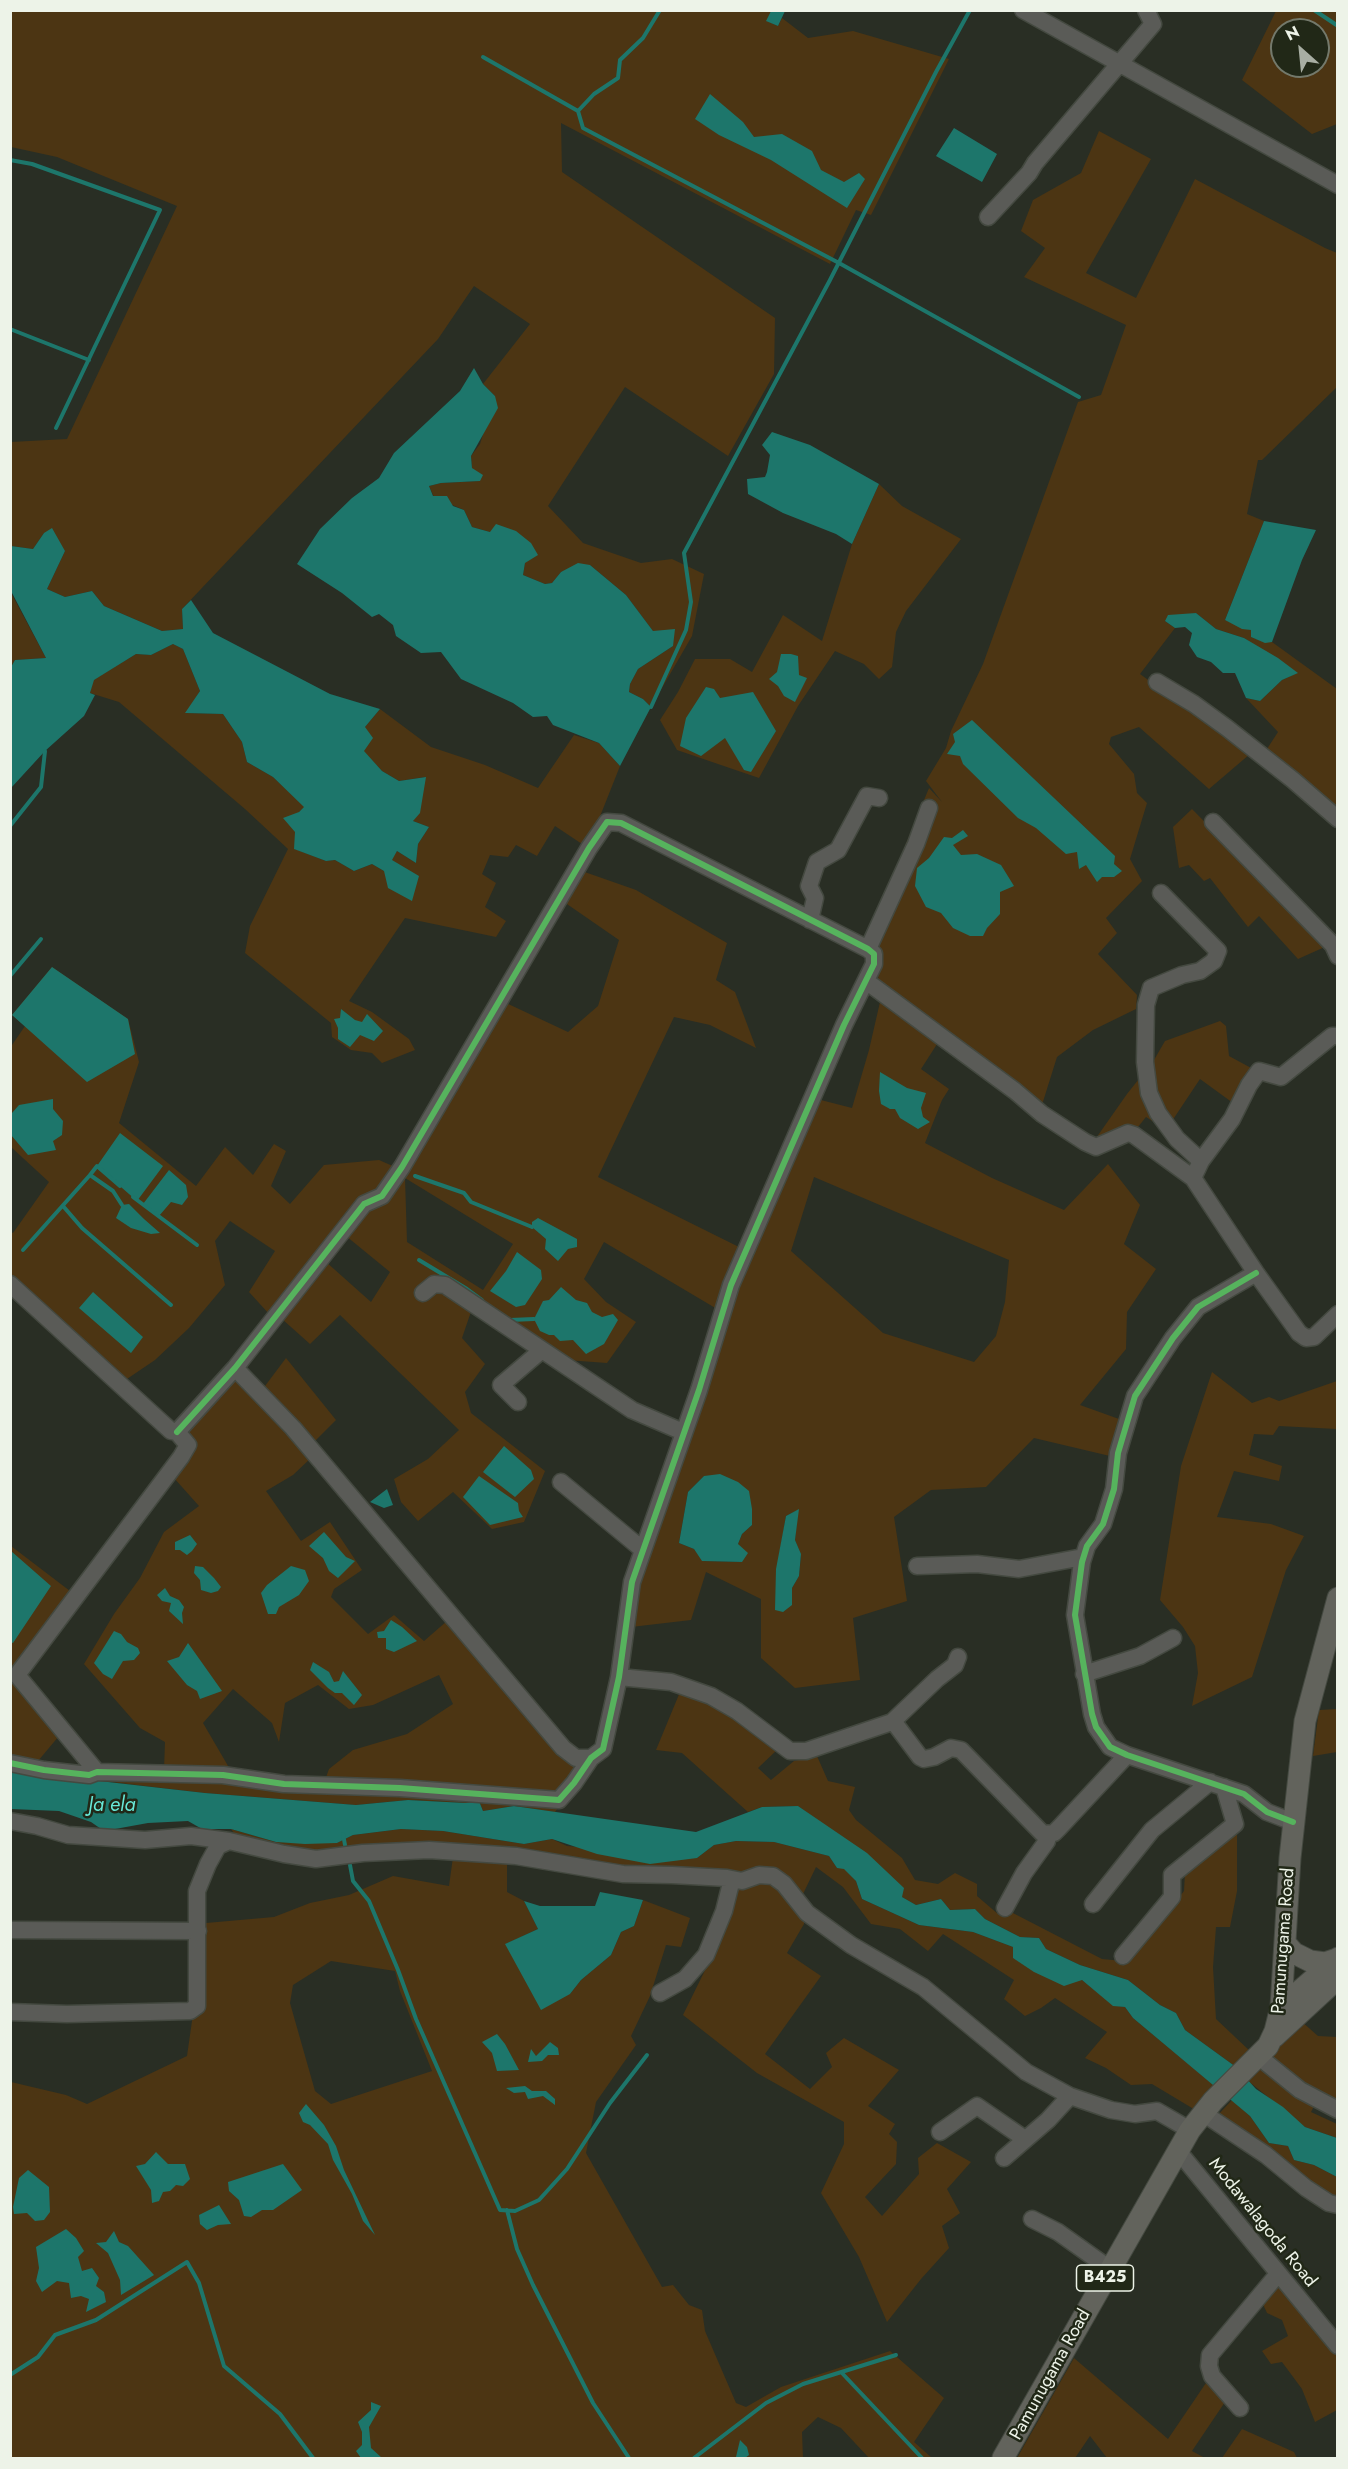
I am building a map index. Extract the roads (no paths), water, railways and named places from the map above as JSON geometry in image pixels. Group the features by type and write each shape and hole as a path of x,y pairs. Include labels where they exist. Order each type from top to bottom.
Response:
{"main road":[{"name":"Pamunugama Road","path":"1002,2458 1190,2130 1208,2107 1272,2039 1281,2007 1293,1822 1305,1721 1338,1598"},
{"path":"1285,1943 1294,1953 1310,1961 1324,1963 1337,1959"},
{"path":"1281,2007 1337,1959"},
{"path":"1272,2039 1338,1978"}],"street":[{"path":"1023,10 1338,185"},
{"path":"988,217 1029,173 1035,163 1154,24 1146,10"},
{"path":"1157,682 1194,704 1227,728 1338,819"},
{"path":"810,920 816,898 809,886 817,862 838,850 867,796 879,798"},
{"path":"868,949 916,844 929,808"},
{"path":"10,1763 88,1775 97,1772 223,1775 284,1784 400,1788 559,1800 591,1758 603,1749 619,1677 632,1582 699,1390 731,1285 875,958 868,949 621,823 607,822 589,848 402,1167 382,1196 364,1204 235,1368 177,1432"},
{"path":"1213,822 1333,945 1338,956"},
{"path":"1161,893 1218,951 1214,961 1200,971 1182,975 1151,988 1146,1005 1145,1062 1149,1093 1158,1113 1177,1139 1201,1161"},
{"path":"866,981 1015,1091 1042,1114 1084,1142 1096,1147 1128,1133 1193,1178 1256,1273 1299,1333 1306,1338 1314,1337 1338,1314"},
{"path":"1193,1178 1201,1161 1232,1119 1249,1085 1259,1071 1281,1077 1332,1036 1338,1036"},
{"path":"1256,1273 1198,1307 1173,1338 1135,1396 1118,1453 1114,1489 1103,1524 1087,1546 1083,1557 1075,1615 1084,1674 1096,1727 1110,1747 1127,1755 1244,1794 1267,1812 1293,1822"},
{"path":"10,1284 171,1431 177,1432 188,1445 17,1675 97,1772"},
{"path":"423,1293 434,1284 445,1285 632,1410 683,1432"},
{"path":"518,1402 501,1385 542,1350"},
{"path":"235,1368 292,1428 562,1748 576,1758 591,1758"},
{"path":"561,1482 643,1550"},
{"path":"917,1566 977,1564 1018,1569 1083,1557"},
{"path":"1084,1674 1140,1656 1173,1638"},
{"path":"619,1677 670,1682 711,1696 737,1711 790,1751 806,1751 892,1722 955,1665 958,1657"},
{"path":"892,1722 924,1759 934,1757 951,1748 961,1750 1039,1832 1048,1834 1059,1828 1127,1755"},
{"path":"1093,1904 1152,1830 1217,1785"},
{"path":"1123,1956 1172,1897 1172,1875 1235,1824 1217,1785"},
{"path":"10,1821 68,1835 146,1840 191,1836 229,1840 284,1854 316,1859 363,1853 429,1850 516,1856 623,1874 672,1875 742,1881 759,1875 773,1876 784,1884 807,1912 851,1945 923,1987 1019,2067 1070,2096 1111,2110 1135,2114 1157,2111 1190,2130"},
{"path":"1005,1908 1024,1873 1047,1841 1048,1834"},
{"path":"10,2012 67,2014 190,2011 197,2006 197,1891 218,1846 229,1840"},
{"path":"660,1993 685,1979 706,1955 724,1911 732,1879"},
{"path":"10,1930 198,1931"},
{"path":"1258,2056 1300,2090 1338,2110"},
{"path":"1004,2158 1048,2120 1070,2096"},
{"path":"940,2132 977,2106 1025,2139"},
{"path":"1208,2107 1306,2188 1329,2203 1338,2205"},
{"name":"Modawalagoda Road","path":"1179,2152 1338,2346"},
{"path":"1032,2218 1058,2232 1110,2269"},
{"path":"1240,2408 1212,2376 1209,2367 1210,2355 1278,2274"}],"water":[{"path":"771,11 785,11 778,26 766,21"},
{"path":"710,94 743,122 754,137 782,134 812,151 821,170 844,182 859,173 865,179 847,208 771,160 719,135 695,119"},
{"path":"954,128 997,154 982,182 936,156"},
{"path":"474,368 483,384 495,396 498,408 471,456 472,468 483,475 480,481 441,483 429,486 433,496 447,496 453,506 464,510 472,527 490,532 496,524 516,531 531,543 538,555 525,563 523,575 545,584 552,583 561,572 578,563 590,565 626,595 653,631 675,629 673,646 638,669 630,684 629,692 643,699 651,707 620,766 599,743 553,725 547,716 533,717 513,703 461,679 441,652 421,653 396,636 393,625 379,614 372,617 342,593 297,564 320,529 352,498 379,478 394,453 460,391"},
{"path":"772,432 810,445 879,484 852,544 836,534 783,513 748,494 747,479 765,477 767,472 770,455 762,445"},
{"path":"1264,521 1316,530 1302,560 1272,642 1265,643 1251,637 1251,630 1242,629 1225,620"},
{"path":"52,528 65,551 47,589 65,597 92,591 104,606 162,631 183,629 182,609 191,600 213,633 330,694 380,709 365,727 373,738 364,751 382,771 399,781 426,777 420,813 413,821 429,827 418,844 416,863 397,851 392,860 419,876 412,901 388,888 384,871 372,864 354,871 335,860 326,861 294,849 295,832 283,818 299,812 304,807 273,777 247,762 242,742 223,714 185,713 200,691 183,649 173,644 151,655 136,654 94,680 90,693 95,695 84,716 45,751 11,788 11,667 15,660 46,658 11,591 11,546 33,549 44,533"},
{"path":"1196,613 1216,629 1244,638 1298,673 1282,680 1260,701 1246,698 1235,673 1223,673 1211,662 1197,657 1189,645 1192,633 1185,627 1175,628 1165,621 1168,615"},
{"path":"781,654 798,656 799,675 807,678 795,702 784,696 778,686 769,679 777,672"},
{"path":"706,687 714,689 720,698 753,692 776,731 751,772 744,770 725,738 701,756 680,746 686,718"},
{"path":"972,720 1115,856 1114,864 1122,871 1114,877 1102,877 1097,882 1086,865 1079,869 1077,852 1066,854 1036,828 1018,818 963,764 960,756 947,754 955,742 953,734"},
{"path":"963,830 968,836 953,845 961,855 977,854 1001,865 1014,886 1000,892 1000,914 983,936 970,936 953,928 941,913 926,907 915,886 917,868 929,858 944,837 952,838"},
{"path":"52,967 128,1019 135,1054 87,1082 12,1015"},
{"path":"341,1009 355,1020 362,1022 367,1014 383,1031 374,1041 360,1035 350,1047 338,1039 338,1028 334,1019 340,1018"},
{"path":"880,1072 907,1088 926,1093 921,1108 923,1117 930,1122 918,1129 900,1118 895,1109 881,1104"},
{"path":"53,1099 53,1109 63,1121 62,1135 53,1141 56,1150 28,1155 11,1135 11,1109 12,1113 19,1105"},
{"path":"120,1133 163,1166 137,1201 97,1166"},
{"path":"169,1170 186,1185 188,1197 182,1205 171,1202 159,1216 143,1204"},
{"path":"129,1204 160,1233 151,1234 131,1228 116,1218 122,1205"},
{"path":"538,1218 577,1239 577,1247 568,1249 558,1261 545,1249 546,1239 532,1227 532,1222"},
{"path":"517,1252 541,1270 542,1279 525,1305 516,1307 490,1291"},
{"path":"561,1287 576,1300 587,1303 592,1312 602,1317 613,1314 618,1320 604,1344 586,1354 573,1340 560,1341 554,1335 540,1331 534,1319 543,1301 549,1300"},
{"path":"93,1292 143,1337 131,1353 79,1308"},
{"path":"504,1446 531,1470 534,1479 515,1497 483,1472"},
{"path":"720,1474 738,1482 749,1491 752,1525 742,1534 738,1544 748,1553 742,1562 702,1561 694,1549 679,1543 688,1492 704,1476"},
{"path":"479,1476 518,1503 523,1517 490,1525 463,1497"},
{"path":"387,1489 393,1505 384,1508 370,1502"},
{"path":"799,1509 795,1540 801,1554 799,1576 792,1588 792,1605 783,1612 775,1610 776,1569 786,1516"},
{"path":"324,1532 346,1557 355,1561 338,1578 329,1571 323,1558 309,1546"},
{"path":"190,1535 197,1544 192,1551 187,1555 180,1550 175,1550 175,1542"},
{"path":"11,1551 51,1586 13,1643 10,1642"},
{"path":"195,1566 203,1567 214,1578 221,1587 218,1591 211,1593 201,1590 200,1580 194,1573"},
{"path":"291,1566 305,1570 309,1581 299,1595 279,1607 276,1614 268,1614 261,1593 267,1585"},
{"path":"165,1588 170,1596 179,1600 184,1607 183,1624 169,1611 171,1603 162,1601 157,1595"},
{"path":"391,1620 417,1641 394,1652 386,1649 386,1638 378,1638 377,1632 384,1631"},
{"path":"114,1631 138,1648 140,1653 134,1660 123,1661 112,1679 103,1674 94,1663"},
{"path":"188,1643 222,1691 200,1699 197,1691 187,1685 167,1661 179,1657"},
{"path":"313,1662 329,1672 334,1682 339,1681 343,1671 362,1695 354,1705 342,1693 335,1693 328,1688 310,1670"},
{"name":"Ja ela","path":"11,1771 205,1793 356,1805 408,1800 466,1803 479,1801 483,1811 514,1806 696,1832 762,1807 798,1806 867,1853 904,1888 902,1897 916,1905 941,1899 950,1910 975,1909 985,1919 1020,1937 1039,1938 1046,1949 1080,1965 1128,1980 1160,2005 1176,2013 1185,2030 1236,2067 1256,2089 1283,2107 1305,2127 1337,2138 1337,2177 1314,2165 1294,2160 1288,2146 1269,2143 1250,2116 1133,2018 1125,2007 1113,2006 1082,1980 1064,1986 1034,1972 1013,1958 1013,1947 973,1932 919,1925 862,1899 856,1881 844,1869 837,1868 829,1856 774,1842 736,1841 714,1845 697,1858 650,1864 597,1854 552,1839 524,1844 443,1831 401,1829 353,1835 337,1843 305,1844 276,1842 231,1829 202,1829 188,1821 148,1823 104,1831 91,1822 59,1811 11,1809"},
{"path":"600,1892 643,1900 634,1926 621,1932 611,1955 581,1980 570,1994 541,2010 505,1944 538,1929 524,1901 540,1906 595,1906"},
{"path":"497,2034 519,2070 497,2071 492,2053 482,2042"},
{"path":"550,2042 558,2048 559,2055 548,2055 542,2061 528,2062 531,2049 536,2056"},
{"path":"525,2086 532,2091 546,2091 555,2099 555,2105 543,2096 528,2099 525,2092 514,2093 506,2088"},
{"path":"306,2104 324,2125 336,2146 344,2170 375,2235 363,2221 352,2194 333,2160 328,2144 310,2125 303,2122 299,2113"},
{"path":"156,2152 168,2164 185,2164 190,2179 183,2186 176,2185 170,2191 163,2192 159,2201 152,2203 151,2190 136,2166 145,2164"},
{"path":"283,2164 302,2190 273,2210 262,2210 251,2217 244,2216 239,2200 229,2191 228,2182"},
{"path":"28,2170 49,2187 50,2212 44,2220 35,2221 27,2213 14,2214 13,2207 19,2178"},
{"path":"219,2205 231,2224 218,2225 207,2230 200,2224 199,2215"},
{"path":"66,2229 76,2238 84,2251 78,2257 82,2271 92,2268 99,2278 96,2286 104,2292 106,2302 86,2312 89,2299 81,2296 71,2298 69,2283 57,2281 42,2292 36,2281 39,2268 36,2247"},
{"path":"114,2231 119,2242 128,2246 154,2275 121,2295 120,2280 108,2253 96,2243 106,2242"},
{"path":"371,2402 381,2406 369,2427 371,2448 382,2458 361,2458 356,2451 362,2445 362,2432 358,2422 371,2410"},
{"path":"740,2440 747,2447 749,2455 745,2458 736,2457"}],"waterway":[{"path":"578,111 594,94 618,78 620,60 643,38 660,10"},
{"path":"651,707 686,630 691,602 684,553 830,280 970,10"},
{"path":"1314,10 1338,26"},
{"path":"483,57 578,111 583,128 839,263 1079,397"},
{"path":"10,160 32,164 160,210 56,428"},
{"path":"10,329 89,360"},
{"path":"10,826 41,787 45,751"},
{"path":"10,976 41,939"},
{"path":"90,1175 97,1166 120,1186"},
{"path":"23,1250 90,1175 113,1191 122,1205"},
{"path":"415,1176 464,1193 471,1202 532,1227"},
{"path":"133,1197 197,1245"},
{"path":"63,1206 82,1228 171,1305"},
{"path":"419,1260 482,1300"},
{"path":"510,1320 534,1319"},
{"path":"343,1834 345,1845"},
{"path":"350,1865 353,1881 369,1901 416,2019 500,2210 515,2211 539,2200 567,2169 610,2103 647,2055"},
{"path":"507,2210 517,2249 533,2285 593,2403 629,2458"},
{"path":"10,2375 38,2357 55,2335 96,2320 187,2262 199,2283 224,2366 280,2414 313,2458"},
{"path":"694,2458 766,2403 803,2384 896,2355"},
{"path":"841,2372 922,2458"}]}
